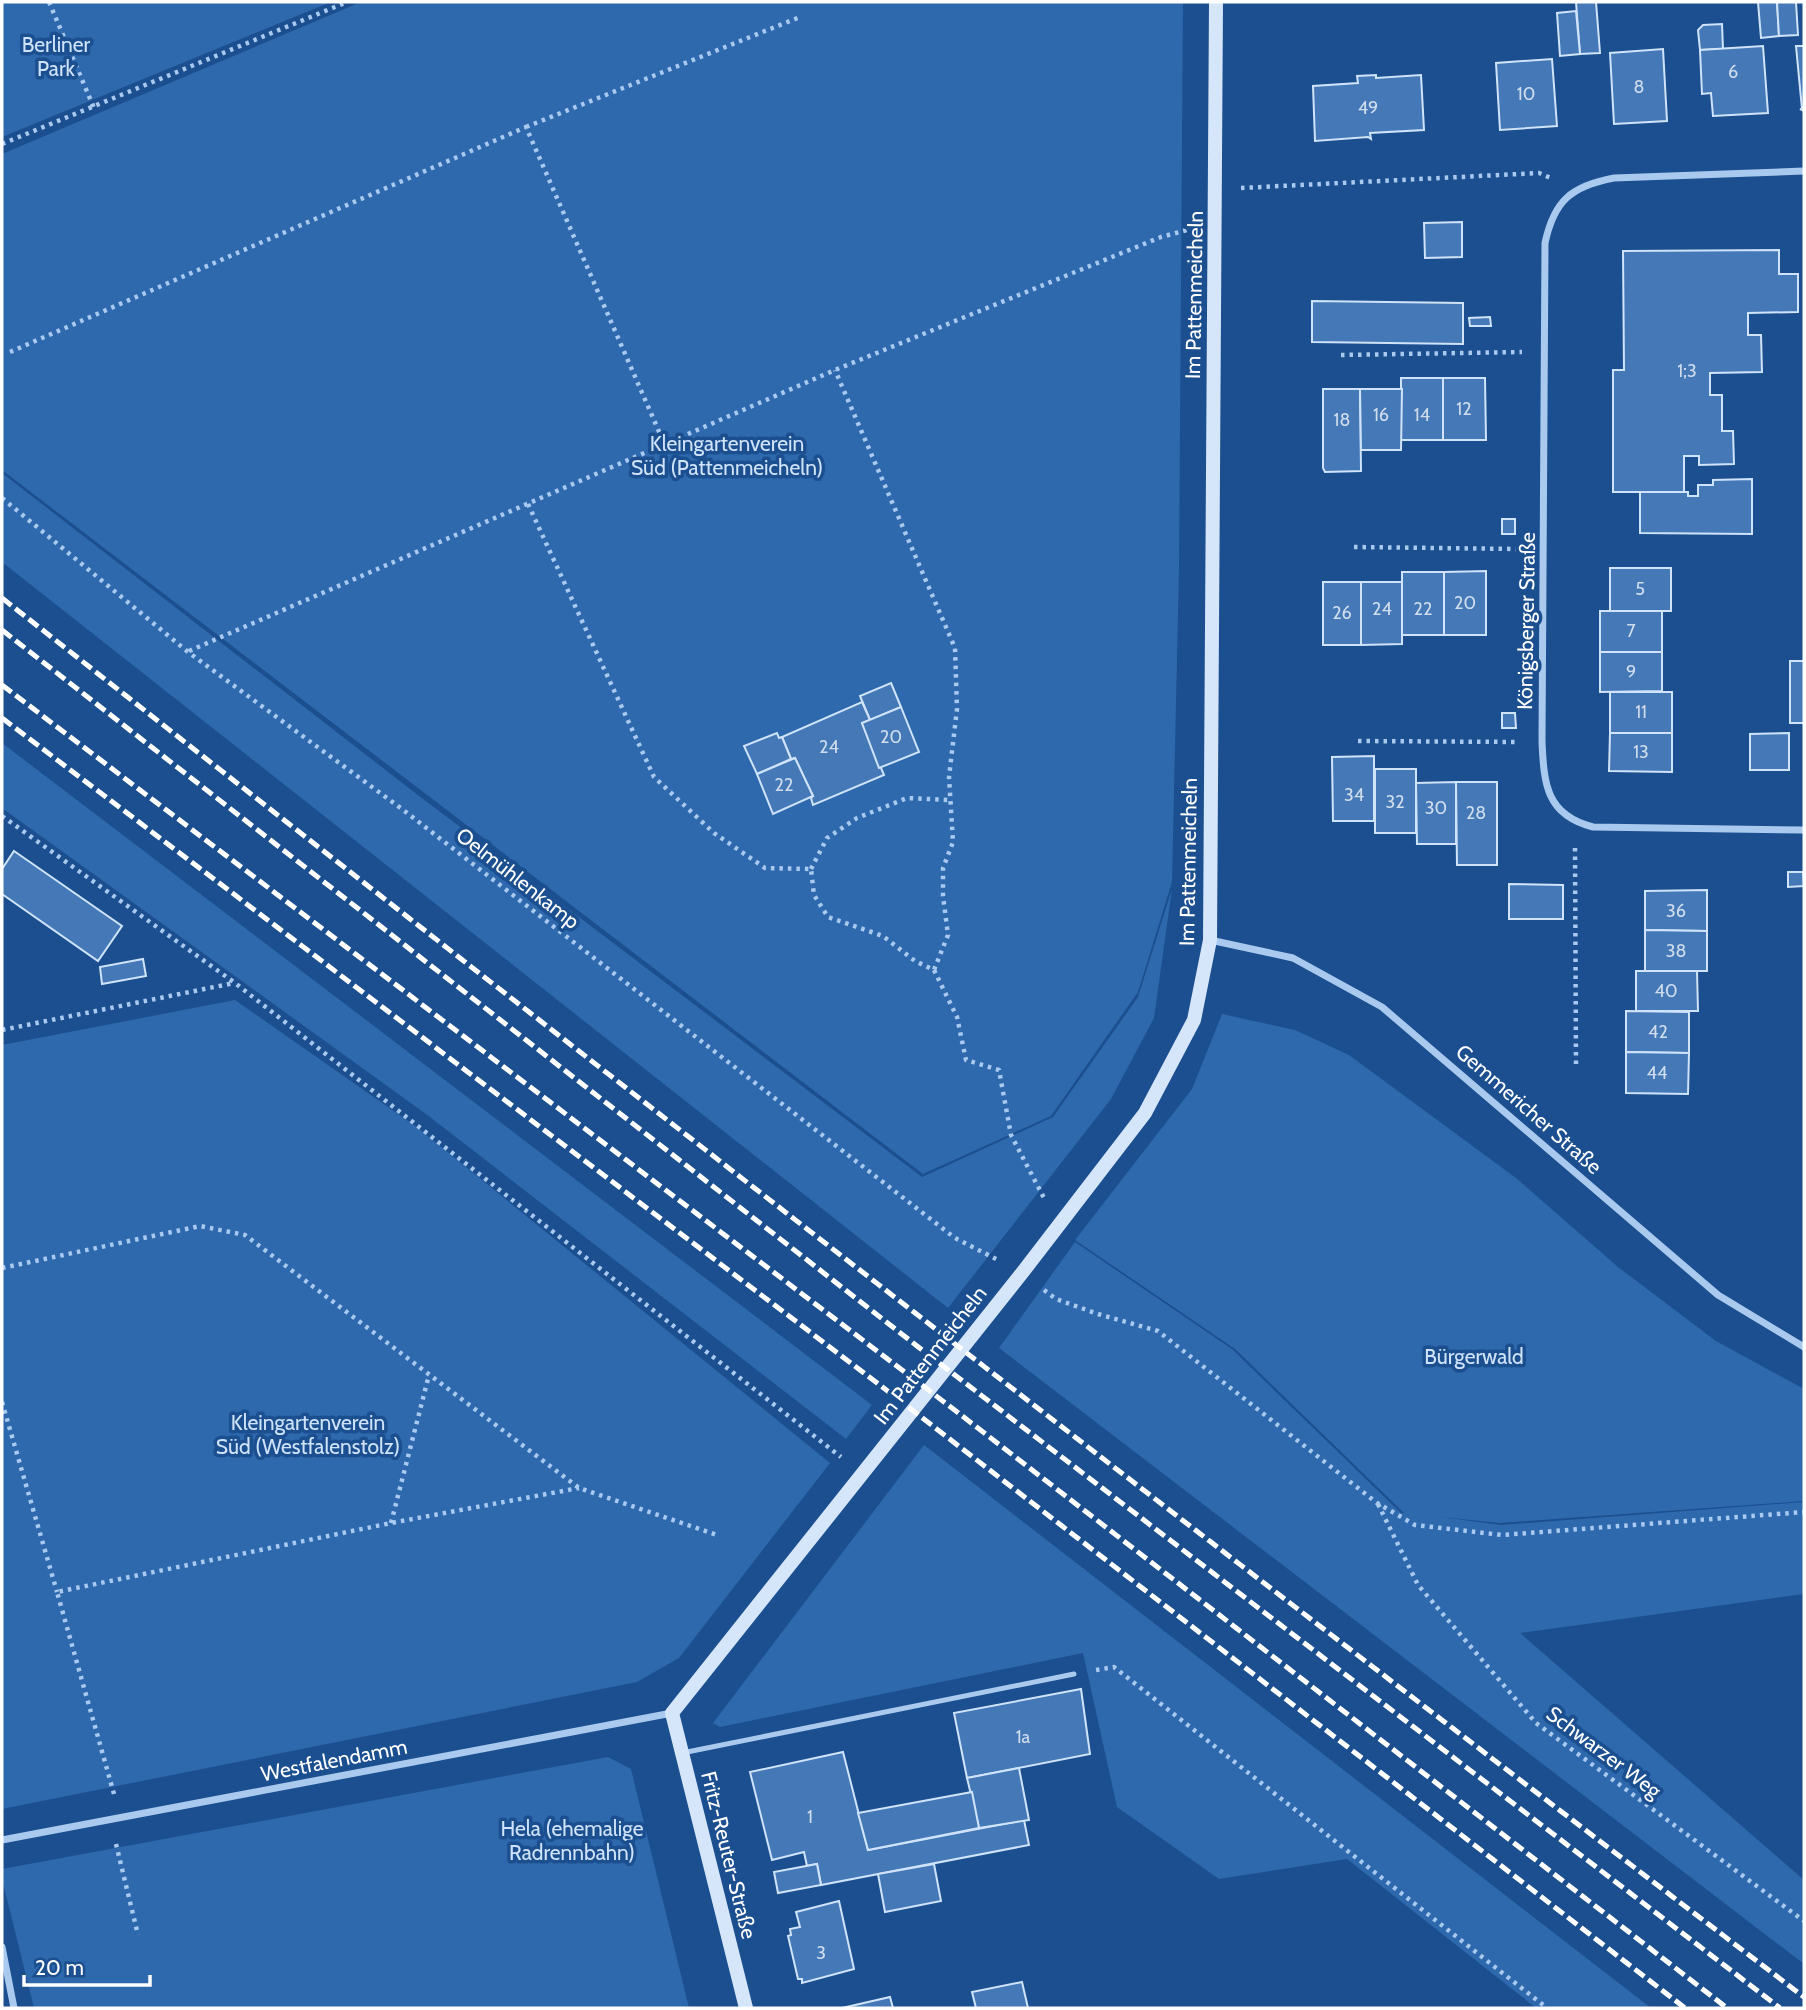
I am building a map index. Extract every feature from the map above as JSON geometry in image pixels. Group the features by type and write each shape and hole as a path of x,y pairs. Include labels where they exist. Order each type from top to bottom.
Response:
{"street":[{"name":"Im Pattenmeicheln","path":"672,1713 1022,1273 1145,1113 1195,1020 1210,940 1216,2"},
{"path":"1576,189 1594,181 1614,178 1804,171"},
{"name":"Königsberger Straße","path":"1575,822 1560,812 1549,794 1542,742 1545,243 1550,221 1561,202 1576,189"},
{"path":"1575,822 1593,827 1804,830"},
{"name":"Gemmericher Straße","path":"1210,940 1293,958 1382,1007 1718,1295 1804,1347"},
{"name":"Fritz-Reuter-Straße","path":"672,1713 746,2008"},
{"name":"Westfalendamm","path":"2,1840 672,1713"},
{"path":"2,1947 14,2008"}],"lane":[{"path":"682,1754 1074,1674"}],"path":[{"path":"49,2 94,108"},
{"path":"2,145 347,2"},
{"path":"10,352 526,127 800,17"},
{"path":"526,127 664,443"},
{"path":"1216,190 1539,173 1576,189"},
{"path":"188,652 835,370 1161,237 1188,230 1215,228"},
{"path":"1341,355 1545,352"},
{"path":"835,370 955,648 957,709 949,777 953,842 943,869 948,935 934,970"},
{"name":"Oelmühlenkamp","path":"2,498 188,652 402,809 955,1237 1022,1273 1056,1299 1158,1331 1377,1503 1415,1525 1502,1535 1804,1512"},
{"path":"528,504 654,777 714,833 765,868 811,869"},
{"path":"1354,547 1545,550"},
{"path":"1358,741 1542,742"},
{"path":"949,800 907,798 857,818 827,838 811,869 814,895 828,917 883,936 915,961 934,970 957,1017 966,1060 999,1070 1011,1135 1058,1225"},
{"path":"2,816 235,983 862,1474"},
{"path":"1575,822 1576,1064"},
{"path":"2,1030 235,983"},
{"path":"2,1268 200,1227 245,1235 579,1488 718,1535"},
{"path":"390,1523 429,1375"},
{"path":"2,1402 121,1819"},
{"path":"57,1592 390,1523 579,1488"},
{"name":"Schwarzer Weg","path":"1377,1503 1418,1585 1536,1723 1804,1921"},
{"path":"1074,1674 1114,1667 1547,2008"},
{"path":"110,1821 138,1935"}],"green space":[{"name":"Berliner Park","path":"2,2 331,2 2,137"},
{"name":"Kleingartenverein Süd (Pattenmeicheln)","path":"361,2 1183,2 1179,569 1172,882 1138,992 1051,1116 923,1174 2,470 2,154"},
{"path":"2,473 414,792 922,1177 1053,1117 1138,997 1172,889 1154,1018 1111,1099 948,1308 2,562"},
{"path":"2,743 872,1405 846,1439 426,1114 2,808"},
{"name":"Kleingartenverein Süd (Westfalenstolz)","path":"235,1000 418,1128 830,1463 679,1658 637,1682 2,1809 2,1045"},
{"name":"Bürgerwald","path":"1222,1014 1295,1030 1349,1055 1516,1178 1618,1267 1716,1341 1804,1389 1804,1501 1500,1523 1441,1517 1501,1525 1804,1502 1804,1594 1520,1633 1804,1880 1804,1964 999,1348 1075,1242 1232,1349 1404,1513 1235,1349 1075,1240 1192,1089"},
{"path":"924,1445 1651,2008 1536,2008 1347,1859 1219,1879 1117,1807 1083,1653 720,1727 713,1723"},
{"name":"Hela (ehemalige Radrennbahn)","path":"608,1757 631,1769 689,2008 34,2008 2,1879 2,1869"}],"building":[{"path":"1576,2 1596,2 1600,53 1580,54"},
{"path":"1758,2 1777,2 1779,36 1761,38"},
{"path":"1777,2 1796,2 1798,35 1779,36"},
{"path":"1576,11 1580,54 1560,56 1557,13"},
{"path":"1722,24 1723,49 1700,50 1698,30 1703,25"},
{"path":"1763,46 1768,113 1713,116 1711,93 1702,94 1700,50"},
{"path":"1796,46 1804,46 1804,111 1800,109"},
{"path":"1663,49 1667,121 1614,124 1610,53"},
{"path":"1552,59 1557,126 1500,130 1496,63"},
{"path":"1376,75 1376,78 1421,75 1424,130 1370,133 1371,139 1368,137 1315,141 1313,86 1358,83 1357,76"},
{"path":"1462,222 1462,257 1425,258 1424,223"},
{"path":"1779,250 1779,274 1798,274 1798,312 1748,313 1748,335 1761,335 1762,372 1710,373 1710,395 1722,395 1722,431 1733,431 1734,464 1699,465 1699,456 1684,456 1684,492 1613,492 1613,370 1624,370 1623,251"},
{"path":"1312,301 1463,303 1463,344 1312,342"},
{"path":"1490,317 1491,326 1470,326 1469,318"},
{"path":"1401,378 1443,378 1443,440 1401,440"},
{"path":"1443,378 1485,378 1486,440 1443,440"},
{"path":"1323,389 1360,389 1361,471 1325,472 1323,468"},
{"path":"1360,389 1402,389 1401,450 1361,450"},
{"path":"1752,479 1752,534 1640,533 1640,492 1688,492 1688,496 1698,496 1698,485 1713,485 1713,480"},
{"path":"1502,519 1515,519 1515,534 1502,534"},
{"path":"1610,568 1671,568 1671,611 1610,611"},
{"path":"1486,571 1486,635 1444,635 1444,572"},
{"path":"1402,572 1444,572 1444,635 1402,635"},
{"path":"1323,582 1361,582 1361,645 1323,645"},
{"path":"1361,582 1402,582 1402,644 1361,645"},
{"path":"1600,611 1662,611 1662,652 1600,652"},
{"path":"1600,652 1662,652 1662,691 1600,692"},
{"path":"1790,661 1804,661 1804,723 1790,723"},
{"path":"891,683 901,707 870,720 860,696"},
{"path":"1610,692 1672,692 1672,733 1610,733"},
{"path":"862,702 870,720 862,723 884,775 813,805 813,796 795,758 791,759 782,737"},
{"path":"901,707 919,752 879,768 862,723"},
{"path":"1502,713 1515,713 1516,728 1502,728"},
{"path":"777,733 779,738 782,737 791,759 757,774 744,746"},
{"path":"1610,733 1672,733 1672,772 1609,771"},
{"path":"1789,733 1789,770 1750,770 1750,734"},
{"path":"1374,756 1374,821 1333,821 1332,757"},
{"path":"795,758 813,796 773,814 757,774"},
{"path":"1375,769 1416,769 1416,833 1375,833"},
{"path":"1456,782 1456,844 1417,844 1416,783"},
{"path":"1456,782 1497,782 1497,865 1457,865"},
{"path":"14,851 122,926 98,961 2,894 2,869"},
{"path":"1788,872 1803,872 1804,886 1788,887"},
{"path":"1509,884 1563,885 1563,919 1509,919"},
{"path":"1707,890 1707,931 1645,930 1645,891"},
{"path":"1645,930 1707,931 1707,971 1645,971"},
{"path":"143,959 146,976 102,984 100,967"},
{"path":"1636,971 1697,971 1698,1011 1636,1011"},
{"path":"1626,1011 1689,1012 1689,1053 1626,1052"},
{"path":"1626,1052 1689,1053 1688,1094 1626,1093"},
{"path":"1081,1689 1090,1754 967,1778 954,1713"},
{"path":"843,1752 868,1850 1024,1820 1029,1845 821,1885 817,1864 807,1866 804,1852 772,1860 750,1772"},
{"path":"1019,1768 1029,1820 979,1828 967,1778"},
{"path":"972,1792 979,1828 868,1850 858,1813"},
{"path":"817,1864 821,1885 778,1893 774,1872"},
{"path":"934,1864 941,1901 885,1912 878,1874"},
{"path":"839,1901 854,1969 802,1983 802,1979 798,1979 788,1936 791,1935 790,1929 800,1927 796,1912"},
{"path":"1022,1982 1028,2008 976,2008 972,1992"},
{"path":"890,1997 893,2008 842,2008"}],"railway":[{"path":"2,598 900,1301 1804,1997"},
{"path":"2,630 917,1346 1780,2008"},
{"path":"2,685 952,1408 1727,2008"},
{"path":"2,718 885,1389 1685,2008"}]}
